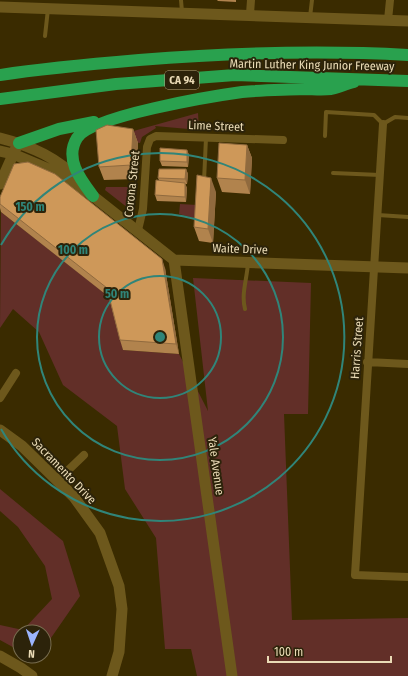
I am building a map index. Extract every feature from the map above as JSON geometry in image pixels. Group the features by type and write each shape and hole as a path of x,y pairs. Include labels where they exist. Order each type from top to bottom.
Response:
{"highway":[{"name":"Martin Luther King Junior Freeway","path":"0,75 47,68 183,56 291,52 408,55"},
{"name":"Martin Luther King Junior Freeway","path":"0,99 116,84 235,75 408,81"},
{"path":"19,143 59,129 208,98 243,92 330,89 364,80"},
{"path":"93,196 81,180 75,168 72,156 73,147 77,138 85,130 97,124 122,116"}],"street":[{"path":"250,14 251,0"},
{"path":"388,20 390,0"},
{"path":"0,7 250,14 408,21"},
{"name":"Harris Street","path":"383,124 375,267 367,362 355,575 408,577"},
{"name":"Lime Street","path":"150,139 156,136 283,140"},
{"path":"0,138 19,143 54,158 72,172 93,196"},
{"name":"Corona Street","path":"138,230 143,210 147,147 150,139"},
{"path":"0,184 19,143"},
{"path":"0,151 13,154 58,173 93,196 138,230 174,260"},
{"name":"Waite Drive","path":"174,260 408,268"},
{"name":"Yale Avenue","path":"174,260 232,676"},
{"path":"367,362 408,364"},
{"path":"0,398 16,373"},
{"name":"Sacramento Drive","path":"0,430 22,446 58,480 74,497 100,533 119,586 122,609 119,652 112,676"},
{"path":"58,480 84,455"},
{"path":"0,656 32,676"}],"lane":[{"path":"181,0 182,13"},
{"path":"310,17 312,0"},
{"path":"45,36 48,9"},
{"path":"325,136 326,112 374,115 383,124 395,117 408,118"},
{"path":"204,185 206,138"},
{"path":"333,173 380,175"},
{"path":"378,215 408,217"},
{"path":"245,310 242,298 247,281 248,263"}],"shaded area":[{"path":"198,113 199,130 155,126 156,128 142,137 140,143 113,139 112,137"},
{"path":"106,187 135,187 135,204 128,208 105,190"},
{"path":"180,204 197,205 197,219 179,214"},
{"path":"1,212 111,298 123,350 179,354 208,411 193,278 311,283 308,414 284,414 292,620 408,618 408,676 197,676 191,649 165,649 156,538 125,489 117,426 63,385 39,332 13,309 0,328"},
{"path":"0,489 63,541 80,596 52,636 52,624 29,624 52,599 45,566 18,527 0,511"},
{"path":"0,625 12,628 12,647 0,640"}],"building":[{"path":"107,125 133,129 131,165 99,167 96,130"},
{"path":"219,143 247,145 245,180 217,178"},
{"path":"160,148 187,150 187,162 160,161"},
{"path":"28,162 55,174 162,259 176,344 120,340 107,288 0,204 0,197 14,164"},
{"path":"159,169 186,169 185,179 158,178"},
{"path":"197,175 211,178 208,229 194,227"},
{"path":"156,180 185,183 185,197 155,195"}]}
